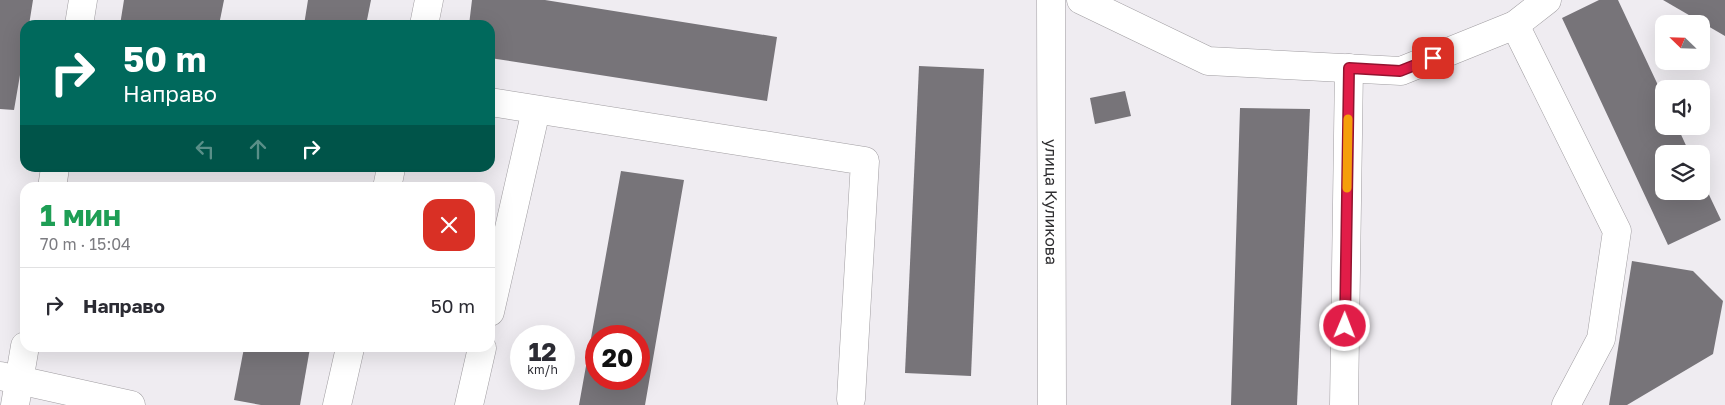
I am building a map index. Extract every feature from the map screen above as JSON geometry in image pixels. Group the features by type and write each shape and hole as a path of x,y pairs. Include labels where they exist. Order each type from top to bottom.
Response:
{"street":[{"path":"80,20 83,0"},
{"path":"425,20 429,0"},
{"name":"улица Куликова","path":"1051,0 1052,405"},
{"path":"1081,0 1208,61 1400,71 1515,25 1547,0"},
{"path":"1515,25 1617,232 1601,339 1566,405"},
{"path":"1344,405 1349,68"},
{"path":"495,103 865,161 851,399"},
{"path":"495,290 536,110"},
{"path":"23,352 11,387 131,405"},
{"path":"337,405 349,352"},
{"path":"469,405 481,352"}],"building":[{"path":"0,0 33,0 30,20 20,20 20,75 14,110 0,109"},
{"path":"124,0 224,0 220,20 121,20"},
{"path":"308,0 371,0 367,20 305,20"},
{"path":"472,0 545,0 777,37 767,101 495,59 495,20 470,20"},
{"path":"1599,0 1618,0 1656,80 1655,135 1681,135 1686,145 1655,145 1655,200 1710,200 1710,197 1721,220 1668,245 1562,18"},
{"path":"1663,0 1725,0 1725,36 1710,27 1710,15 1689,15"},
{"path":"919,66 984,69 971,376 905,373"},
{"path":"1125,91 1131,116 1095,124 1090,98"},
{"path":"1240,108 1310,109 1297,405 1231,405"},
{"path":"621,171 684,180 650,376 650,325 593,325"},
{"path":"1632,261 1693,271 1723,301 1713,354 1627,405 1609,405"},
{"path":"243,352 309,352 300,405 261,405 234,400"},
{"path":"585,372 585,390 648,390 645,405 579,405"}],"slow traffic":[{"path":"1347,188 1348,119"}],"route":[{"path":"1345,326 1349,68 1400,71 1433,58"}]}
